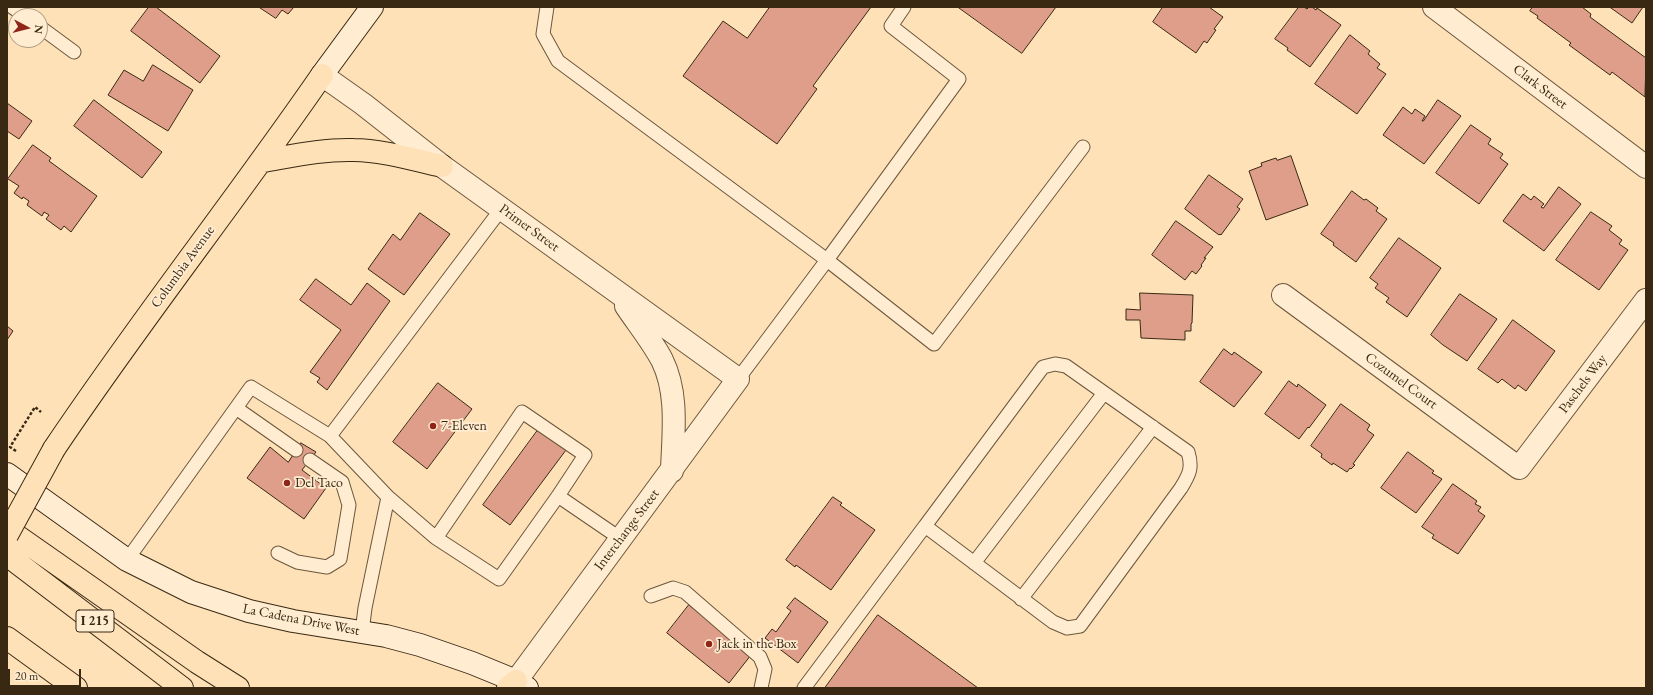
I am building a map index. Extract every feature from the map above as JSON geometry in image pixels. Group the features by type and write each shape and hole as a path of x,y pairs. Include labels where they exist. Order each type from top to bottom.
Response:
{"main road":[{"name":"Columbia Avenue","path":"7,535 54,449 98,383 262,161 322,75"},
{"path":"262,161 323,152 354,150 370,151 442,166"},
{"path":"7,529 197,662 238,688"},
{"name":"I 215","path":"7,555 182,688"},
{"path":"7,638 76,688"}],"street":[{"name":"Columbia Avenue","path":"322,75 372,7"},
{"name":"Clark Street","path":"1434,7 1646,167"},
{"name":"Primer Street","path":"322,75 363,104 442,166 738,379"},
{"path":"618,294 662,361 670,385 673,406 672,471"},
{"name":"Cozumel Court","path":"1283,295 1519,468"},
{"name":"Paschels Way","path":"1519,468 1646,300"},
{"name":"Interchange Street","path":"517,686 621,539 738,379"},
{"name":"La Cadena Drive West","path":"7,474 126,560 190,592 249,611 293,621 386,636 420,645 472,663 517,686"}],"lane":[{"path":"546,7 543,34 558,61 827,260 934,344 1083,147"},
{"path":"738,379 827,260 958,79 891,26 904,7"},
{"path":"48,33 74,52"},
{"path":"330,436 502,208"},
{"path":"804,688 1043,367 1055,364 1066,366 1188,452 1191,462 1188,476 1080,626 1068,628 1053,622 925,526"},
{"path":"126,560 251,387 330,436 388,497 436,538 499,579 585,455 522,412 436,538"},
{"path":"974,563 1104,393"},
{"path":"236,408 296,450"},
{"path":"1021,599 1153,427"},
{"path":"278,553 297,562 327,567 340,559 349,505 344,488 342,482 310,460"},
{"path":"558,496 621,539"},
{"path":"362,632 365,608 388,497"},
{"path":"651,596 673,588 685,592 691,597 760,657 765,669 761,688"}],"path":[{"path":"10,447 35,407 41,412"}],"building":[{"path":"149,7 156,7 220,56 200,83 131,31"},
{"path":"259,7 294,7 288,14 282,10 276,18"},
{"path":"770,7 871,7 813,86 817,89 777,144 683,76 723,21 747,38"},
{"path":"958,7 1056,7 1022,53"},
{"path":"1163,7 1209,7 1223,17 1214,29 1216,30 1207,43 1204,41 1196,53 1153,22"},
{"path":"1299,7 1304,7 1307,9 1312,7 1316,10 1317,8 1341,25 1310,67 1275,39"},
{"path":"1533,7 1582,7 1591,14 1590,17 1646,58 1645,97 1612,72 1610,75 1569,45 1571,43 1537,18 1538,16 1530,11"},
{"path":"1643,7 1632,23 1611,8"},
{"path":"1350,35 1370,51 1368,54 1380,64 1377,68 1386,74 1357,114 1315,84"},
{"path":"153,65 193,90 168,131 108,95 124,70 143,81"},
{"path":"94,100 162,152 142,178 74,126"},
{"path":"1438,100 1461,116 1424,164 1383,135 1403,107 1412,114 1415,109 1425,116 1423,121"},
{"path":"7,103 32,121 19,139 7,131"},
{"path":"1471,125 1491,139 1488,144 1503,154 1500,158 1508,164 1479,204 1436,173"},
{"path":"33,145 51,158 49,161 97,196 71,232 64,226 61,230 46,219 49,215 44,212 42,216 27,205 29,201 23,197 22,199 14,193 19,186 8,179"},
{"path":"1291,156 1308,205 1266,220 1249,171 1262,166 1261,163 1276,158 1277,160"},
{"path":"1209,175 1243,199 1237,207 1240,209 1221,235 1185,209"},
{"path":"1559,187 1581,204 1544,251 1503,221 1523,194 1531,200 1534,196 1544,204 1541,207 1543,208"},
{"path":"1352,191 1378,208 1376,211 1387,219 1356,262 1321,234"},
{"path":"1591,212 1612,226 1609,230 1622,240 1619,244 1628,250 1599,290 1556,260"},
{"path":"420,213 450,234 404,295 368,269 393,234 400,240"},
{"path":"1176,221 1213,247 1204,258 1206,258 1196,274 1192,271 1185,280 1152,255"},
{"path":"1399,238 1441,268 1407,317 1386,302 1389,298 1375,288 1378,284 1370,278"},
{"path":"316,279 351,305 367,283 390,301 327,390 317,382 320,378 310,372 341,330 300,300"},
{"path":"1140,293 1193,295 1191,331 1185,331 1185,340 1141,338 1140,320 1126,320 1126,309 1140,310"},
{"path":"1460,294 1497,319 1467,361 1431,335"},
{"path":"1513,320 1555,351 1526,391 1518,385 1515,389 1502,379 1498,383 1478,369"},
{"path":"7,326 13,331 7,340"},
{"path":"1224,349 1232,355 1234,352 1262,372 1234,407 1200,382"},
{"path":"1289,381 1297,387 1298,384 1326,405 1299,439 1265,414"},
{"name":"7-Eleven","path":"438,383 472,409 427,469 393,442"},
{"path":"1341,404 1370,425 1367,430 1374,435 1353,464 1355,465 1347,472 1333,463 1332,465 1321,457 1322,454 1311,446"},
{"path":"538,430 566,450 510,525 483,505"},
{"name":"Del Taco","path":"301,443 316,452 302,470 326,488 304,519 247,478 270,447 288,462"},
{"path":"1408,452 1434,471 1432,473 1442,479 1416,513 1381,488"},
{"path":"1453,484 1477,501 1475,504 1481,507 1478,511 1485,516 1458,554 1432,538 1434,535 1422,527"},
{"path":"833,497 842,503 840,505 875,530 831,590 796,565 795,567 786,560"},
{"path":"795,598 828,622 798,663 765,638 772,629 776,632 791,611 787,608"},
{"name":"Jack in the Box","path":"689,605 751,655 729,683 667,633"},
{"path":"878,615 978,688 825,688"}],"place":[{"name":"7-Eleven","path":"433,426"},
{"name":"Del Taco","path":"287,483"},
{"name":"Jack in the Box","path":"709,644"}]}
